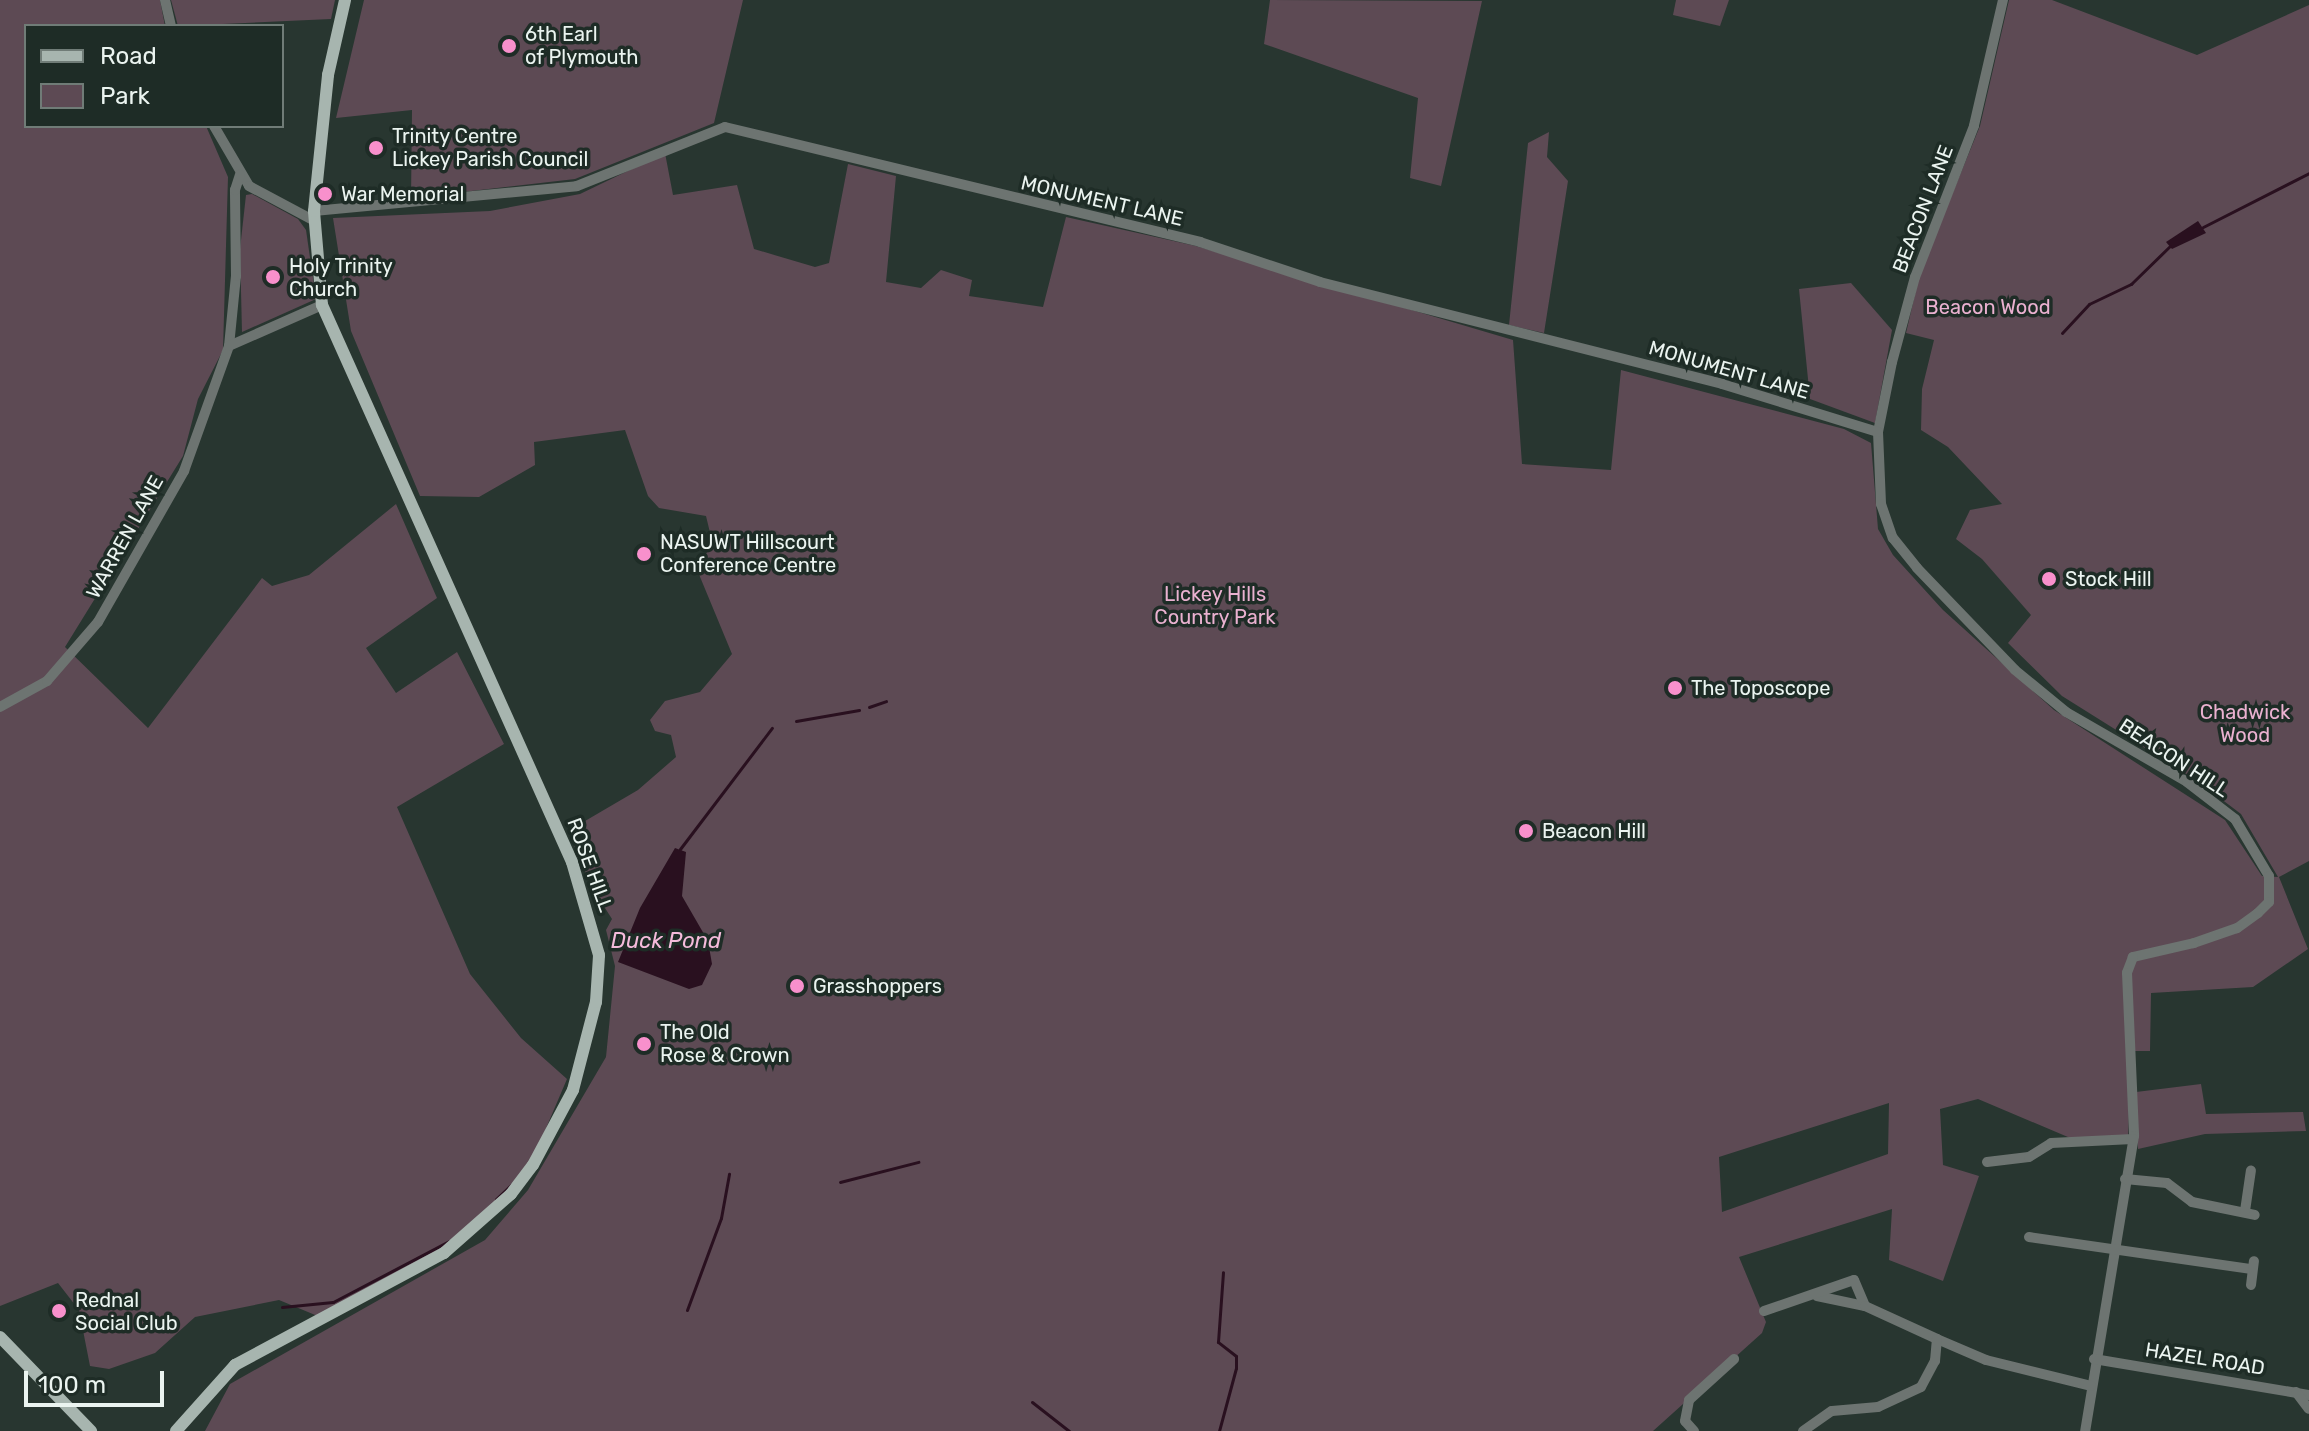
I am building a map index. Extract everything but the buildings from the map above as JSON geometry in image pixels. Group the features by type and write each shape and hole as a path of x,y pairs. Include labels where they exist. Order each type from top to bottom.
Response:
{"main road":[{"name":"ROSE HILL","path":"176,1431 235,1365 444,1253 511,1194 533,1165 573,1090 596,1002 599,955 572,862 322,305 314,215 328,75 345,0"},
{"path":"0,1337 91,1431"}],"street":[{"path":"165,0 171,24"},
{"name":"BEACON LANE","path":"1878,432 1915,277 1974,126 2003,0"},
{"name":"MONUMENT LANE","path":"314,215 577,186 725,127 1200,242 1320,282 1722,384 1878,432"},
{"path":"215,128 249,186 314,215"},
{"name":"WARREN LANE","path":"0,707 47,681 98,622 184,471 229,346 236,276 235,190 240,175"},
{"path":"229,346 322,305"},
{"name":"BEACON HILL","path":"1878,432 1881,504 1893,538 1917,568 2015,670 2066,712 2187,782 2235,819 2269,876 2269,902 2237,928 2133,957 2127,973 2133,1139 2111,1253 2085,1431"},
{"path":"1987,1162 2029,1157 2051,1143 2133,1139"},
{"path":"2125,1179 2167,1183 2192,1202 2250,1213 2251,1170"},
{"path":"2029,1237 2111,1253 2253,1265 2251,1285"},
{"path":"1764,1311 1815,1296 1854,1280 1865,1306"},
{"path":"1815,1296 1865,1306 1986,1360 2091,1386"},
{"path":"1803,1431 1832,1411 1878,1407 1921,1387 1935,1361 1937,1339"},
{"path":"1694,1431 1685,1421 1689,1400 1734,1359"},
{"name":"HAZEL ROAD","path":"2094,1359 2309,1395"},
{"path":"2296,1392 2309,1409"}],"green space":[{"path":"0,0 160,0 165,24 24,24 24,128 207,128 228,177 223,350 198,399 183,456 65,647 148,728 262,578 272,586 309,575 396,504 437,598 366,648 396,693 457,652 504,744 397,807 470,974 521,1038 567,1079 532,1161 506,1194 466,1232 415,1267 320,1317 279,1300 195,1317 155,1353 109,1369 90,1366 79,1310 58,1283 0,1306"},
{"path":"171,0 335,0 331,19 177,24"},
{"path":"364,0 743,0 714,123 575,179 411,198 412,110 336,118"},
{"path":"1270,0 1482,1 1441,186 1410,178 1418,98 1264,44"},
{"path":"1676,0 1729,0 1720,26 1673,15"},
{"path":"2009,0 2052,0 2197,55 2309,5 2309,861 2279,877 2308,949 2253,987 2151,993 2150,1051 2131,1051 2128,1141 2082,1143 1978,1099 1940,1109 1943,1165 1979,1176 1943,1281 1889,1260 1892,1209 1739,1257 1766,1322 1762,1333 1653,1431 205,1431 230,1384 485,1240 528,1190 606,1057 615,966 606,930 612,919 591,886 568,831 638,790 676,757 671,735 655,731 650,720 665,701 700,692 732,654 698,572 712,541 706,516 659,508 648,496 625,430 534,442 535,465 479,497 420,496 351,331 333,218 490,211 580,194 665,153 673,195 737,185 754,249 815,267 829,263 848,164 896,176 886,282 921,288 941,270 972,280 969,296 1043,307 1066,217 1196,246 1513,340 1522,464 1611,470 1621,370 1844,429 1871,443 1878,529 1893,555 1943,610 2054,710 2225,820 2262,876 2278,877 2241,814 2196,780 2062,696 2008,643 2031,615 1982,559 1956,539 1970,510 2002,504 1948,447 1921,430 1922,389 1934,340 1906,333 1920,273 1980,126","holes":["1889,1103 1888,1154 1722,1212 1719,1157"]},
{"path":"1549,132 1547,157 1568,181 1544,333 1509,325 1528,143"},
{"path":"252,194 298,219 306,230 316,299 242,332 240,249 246,195"},
{"path":"1851,283 1892,330 1875,423 1810,399 1799,289"},
{"path":"2201,1084 2206,1114 2303,1112 2306,1131 2205,1134 2138,1149 2136,1092"}],"water":[{"path":"2198,221 2206,233 2172,249 2166,242"},
{"name":"Duck Pond","path":"675,848 686,852 682,896 708,941 712,964 702,985 689,989 618,962 640,908"}],"waterway":[{"path":"2203,227 2309,173"},
{"path":"2062,333 2089,304 2131,284 2170,246"},
{"path":"869,707 886,701"},
{"path":"796,721 859,710"},
{"path":"680,849 772,728"},
{"path":"840,1182 918,1162"},
{"path":"687,1310 721,1218 729,1174"},
{"path":"496,1199 511,1185"},
{"path":"282,1307 333,1302 449,1241"},
{"path":"1219,1431 1236,1368 1236,1356 1218,1342 1223,1272"},
{"path":"1032,1402 1069,1431"}],"place":[{"name":"6th Earl of Plymouth","path":"509,46"},
{"name":"Trinity Centre Lickey Parish Council","path":"376,148"},
{"name":"War Memorial","path":"325,194"},
{"name":"Holy Trinity Church","path":"273,277"},
{"name":"NASUWT Hillscourt Conference Centre","path":"644,554"},
{"name":"Stock Hill","path":"2049,579"},
{"name":"The Toposcope","path":"1675,688"},
{"name":"Beacon Hill","path":"1526,831"},
{"name":"Grasshoppers","path":"797,986"},
{"name":"The Old Rose & Crown","path":"644,1044"},
{"name":"Rednal Social Club","path":"59,1311"}],"park label":[{"name":"Beacon Wood","path":"1988,307"},
{"name":"Lickey Hills Country Park","path":"1215,606"},
{"name":"Chadwick Wood","path":"2245,724"}]}
